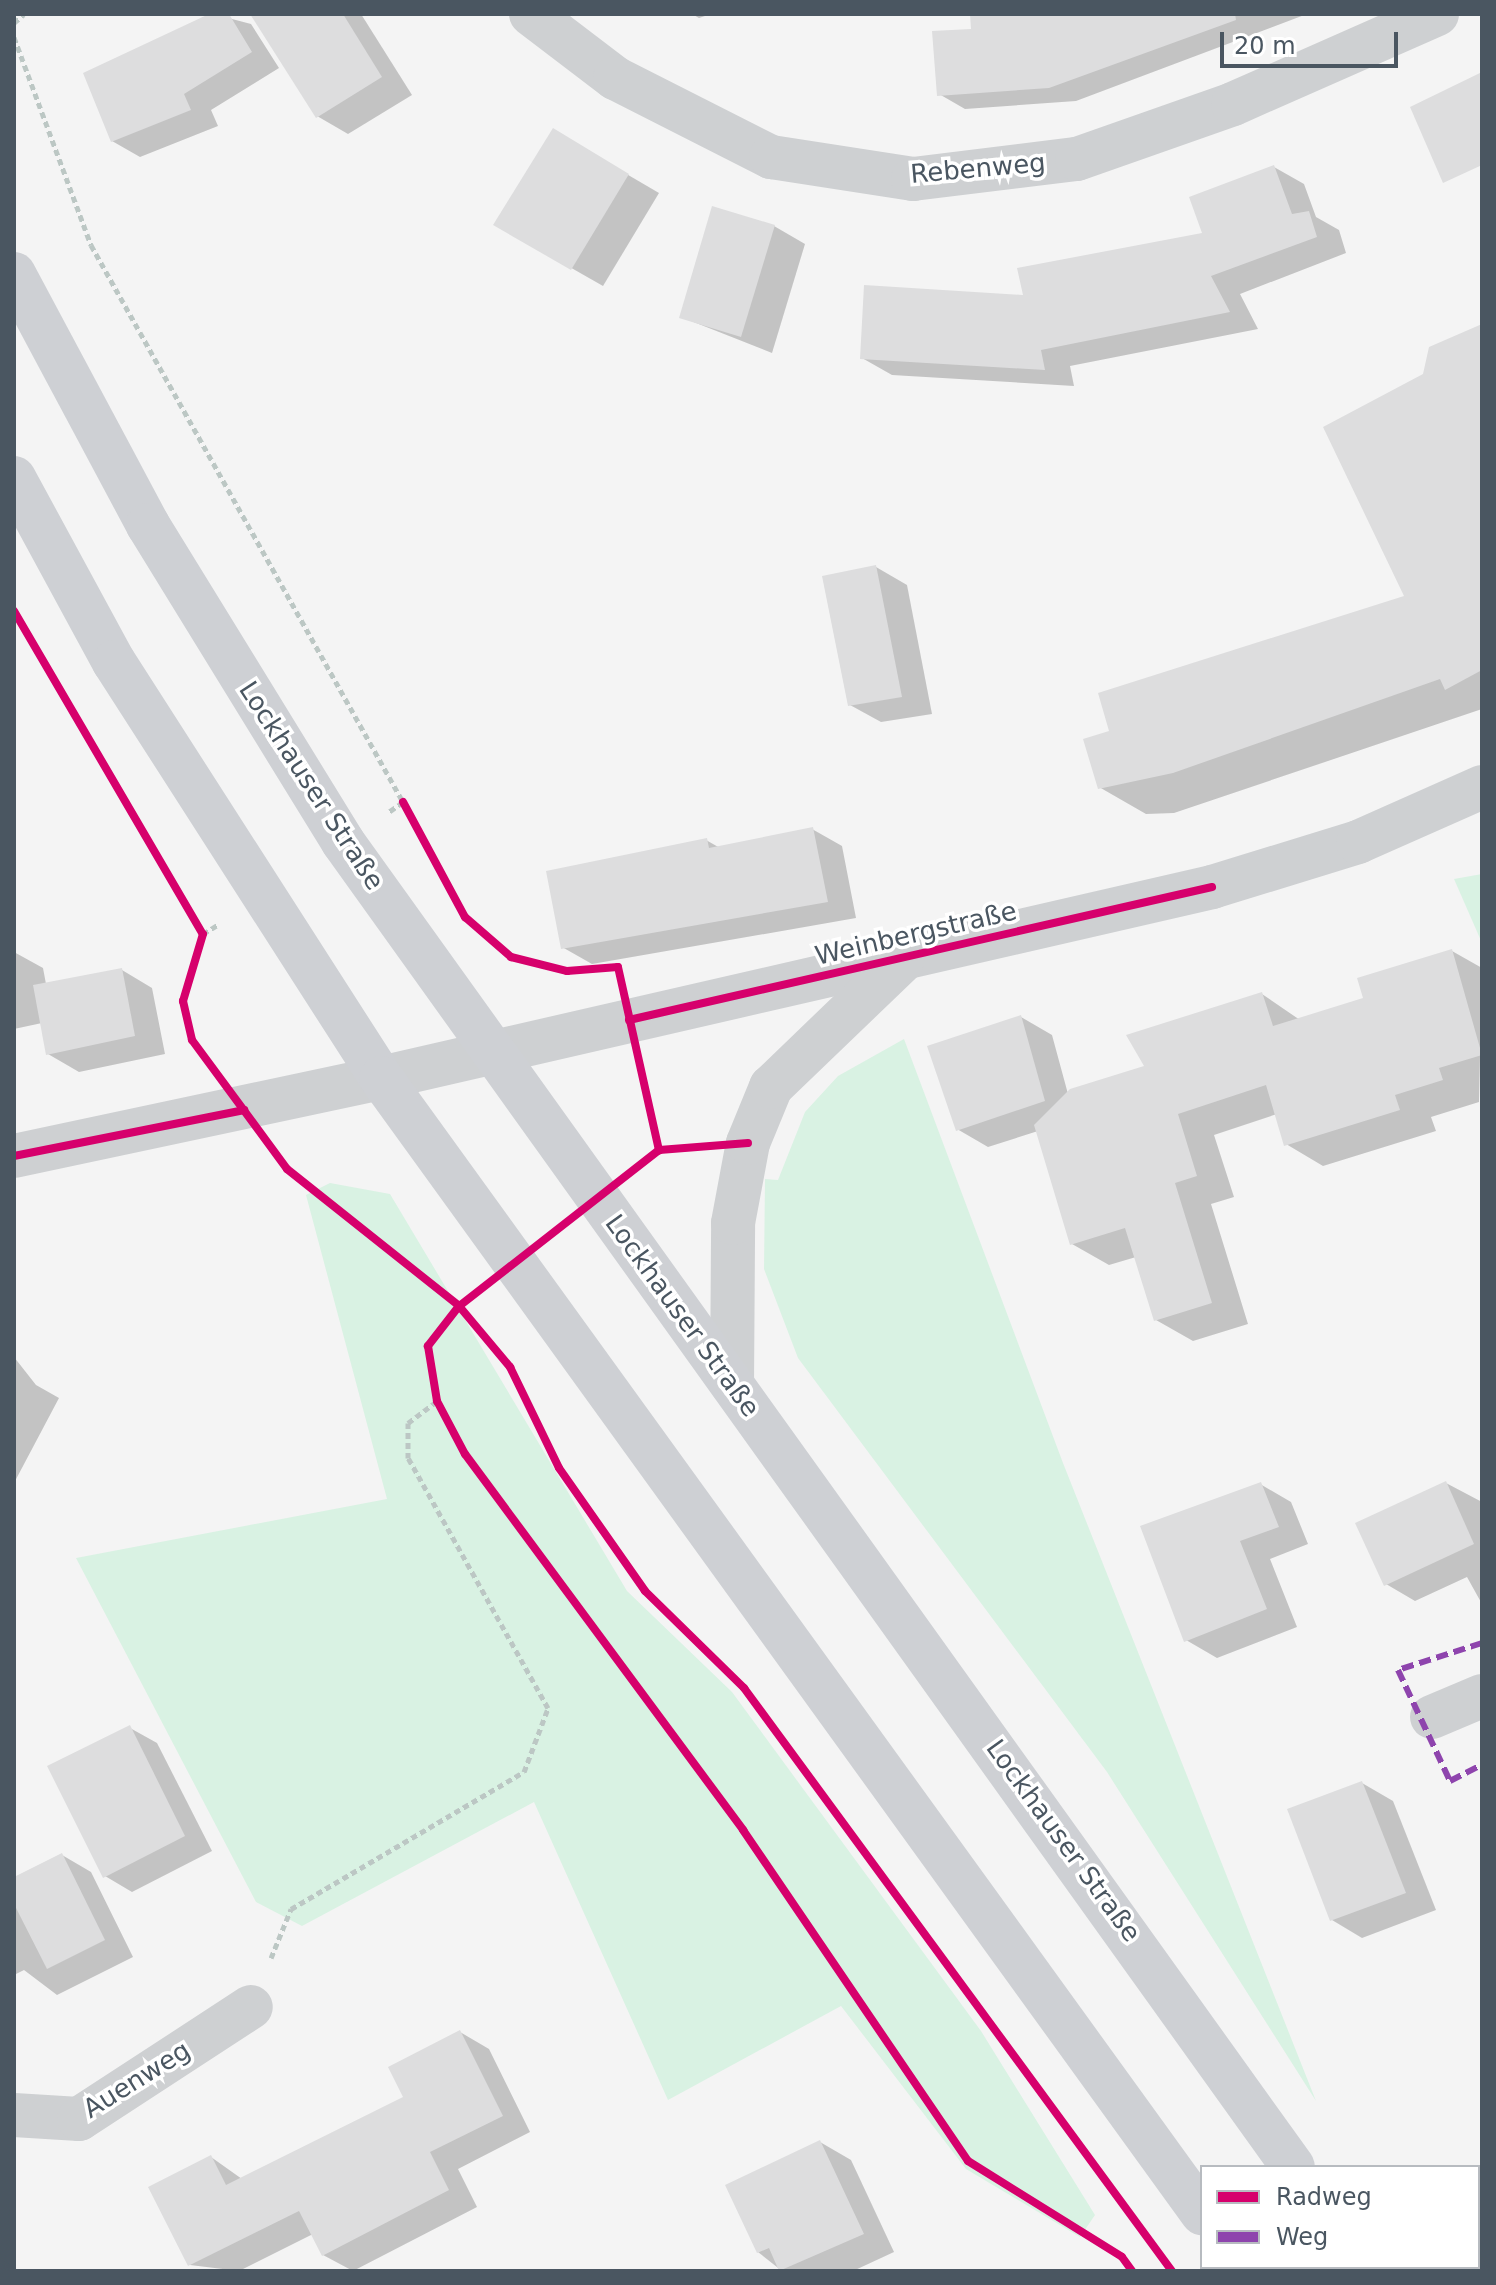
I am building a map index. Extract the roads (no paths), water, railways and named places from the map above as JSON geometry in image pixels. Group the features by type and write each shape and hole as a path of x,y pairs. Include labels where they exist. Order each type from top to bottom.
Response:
{"main road":[{"name":"Lockhauser Straße","path":"14,274 148,525 343,842 1292,2165"},
{"path":"14,478 114,662 381,1078 1200,2210"}],"street":[{"name":"Rebenweg","path":"531,14 615,78 771,157 913,179 1077,159 1260,94 1437,14"},
{"name":"Weinbergstraße","path":"14,1156 381,1078 1212,887 1358,842 1482,787"},
{"path":"732,1384 733,1223 748,1143 771,1087 906,957"},
{"path":"1432,1717 1482,1696"},
{"name":"Auenweg","path":"14,2115 79,2119 251,2007"}]}
